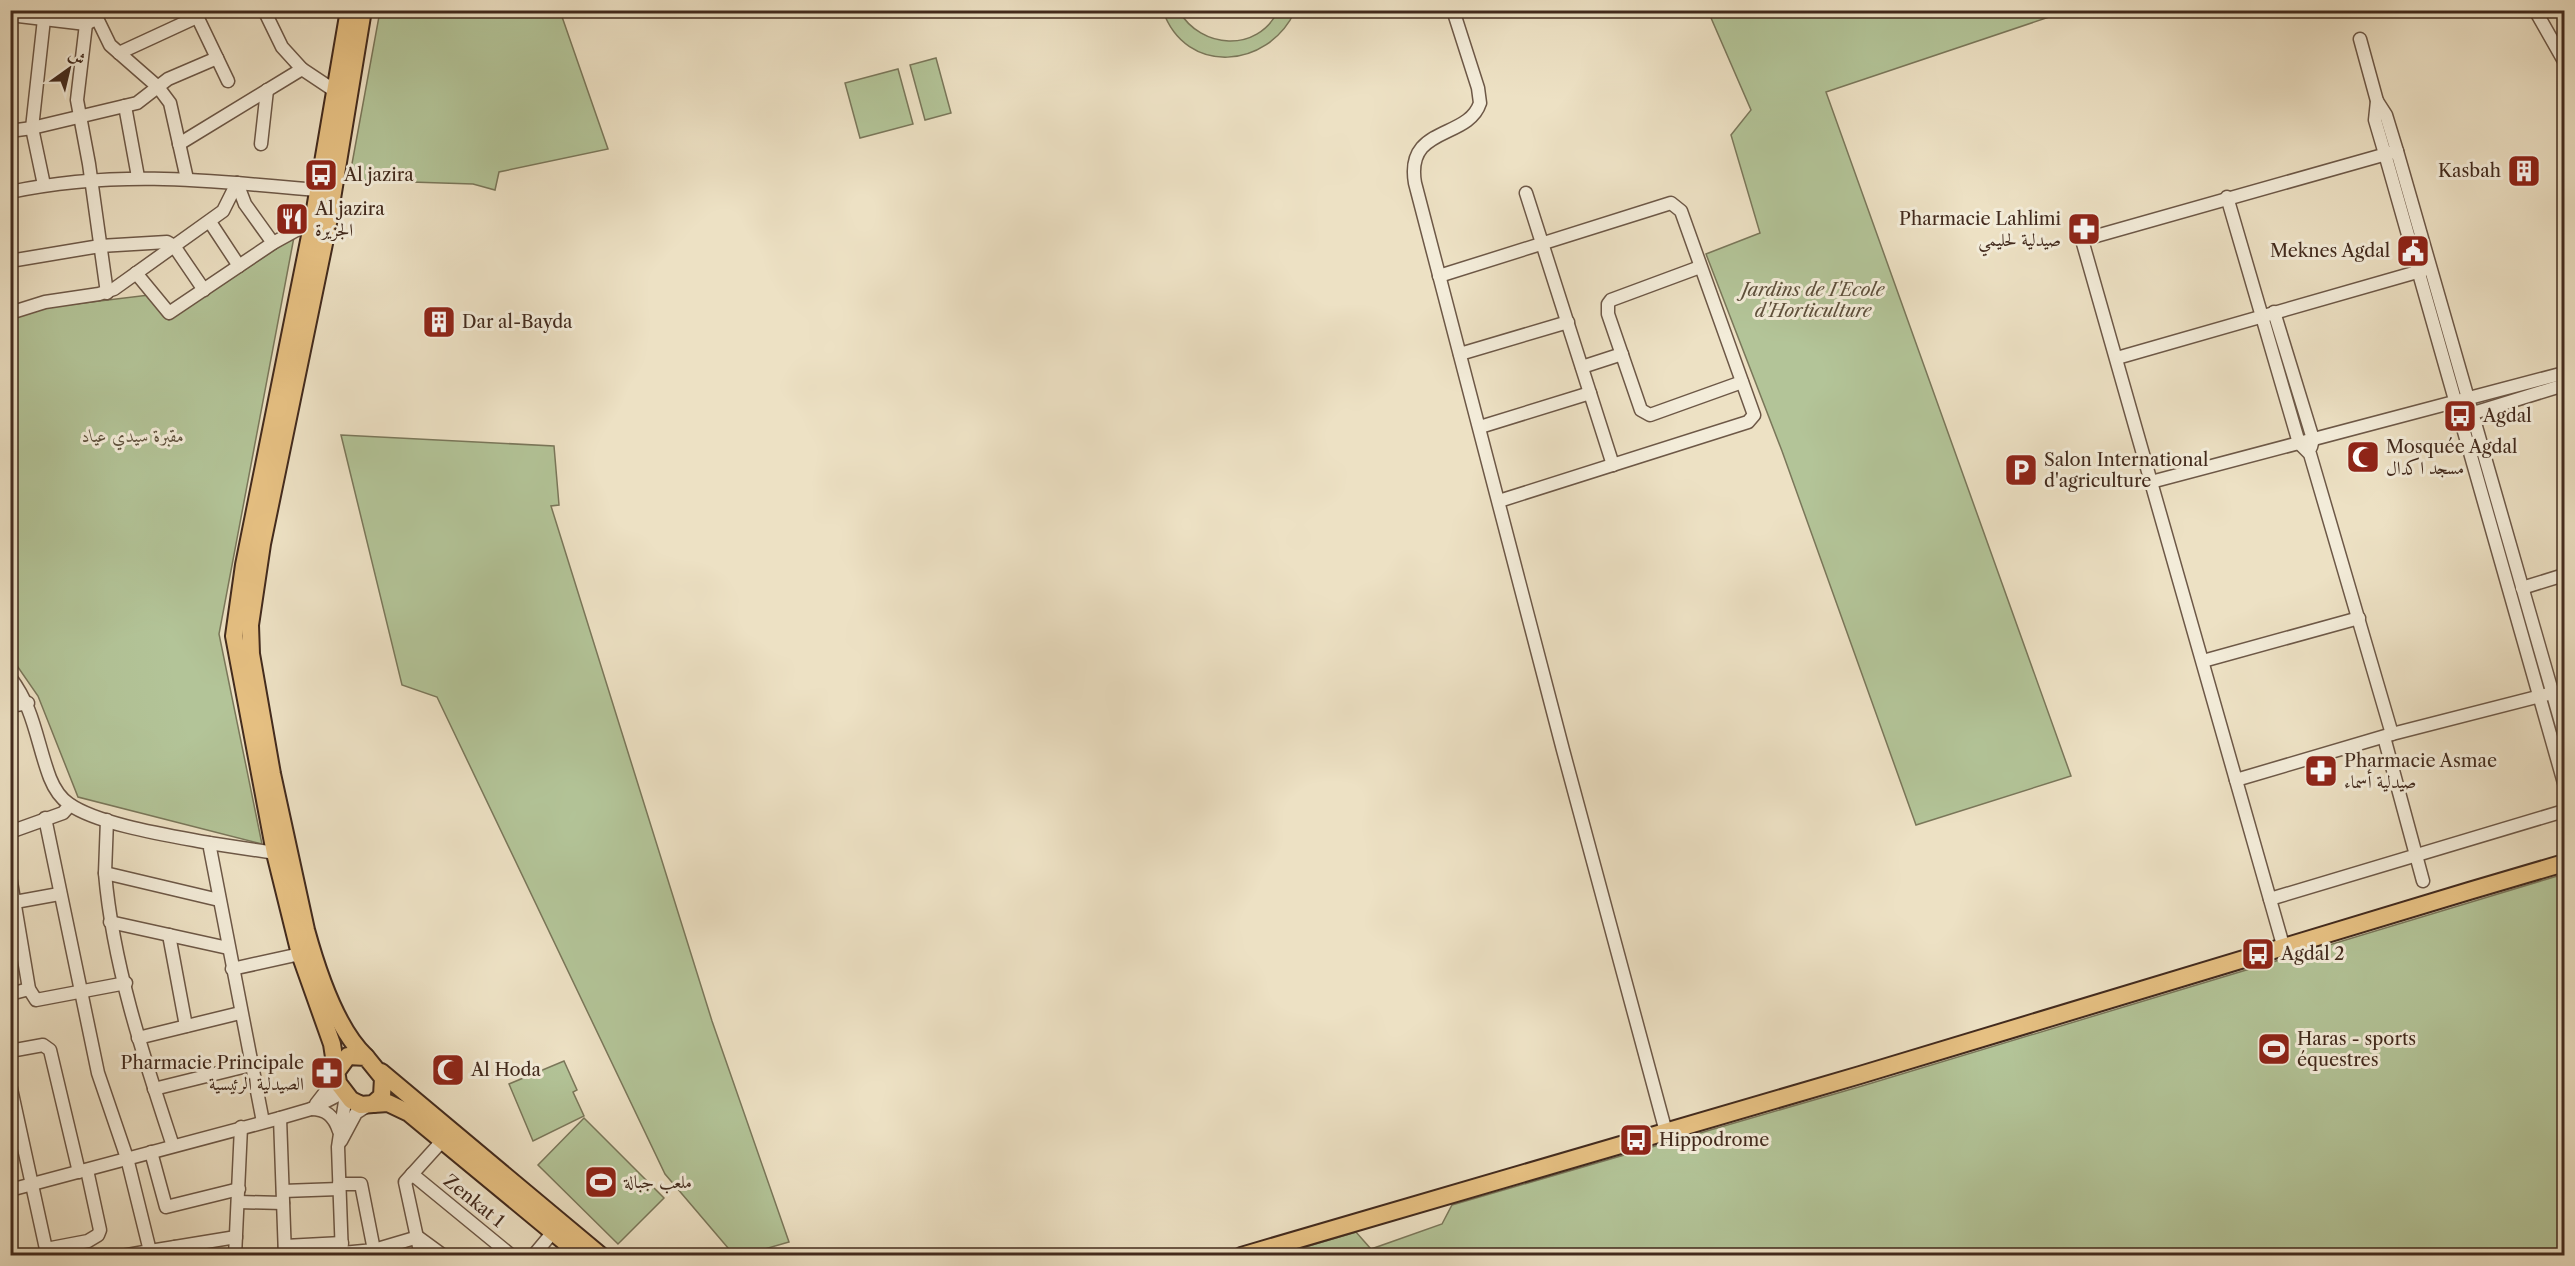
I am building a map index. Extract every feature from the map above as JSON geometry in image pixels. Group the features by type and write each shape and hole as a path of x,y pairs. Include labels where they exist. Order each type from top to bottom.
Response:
{"main road":[{"path":"342,96 349,10"},
{"path":"256,543 326,191 342,96 363,10"},
{"path":"326,191 313,221 256,543 250,625 258,734 300,954 327,1029 341,1083 356,1103 370,1105 388,1103 399,1106 582,1256"},
{"path":"281,854 313,954 348,1038 383,1077 385,1090 370,1105"},
{"path":"1241,1256 1666,1132 2151,988 2283,945 2565,863"},
{"path":"341,1083 348,1056 372,1063 601,1256"}],"street":[{"path":"264,10 282,47 302,69 342,96"},
{"path":"1453,10 1478,88 1480,103 1473,115 1433,138 1423,147 1415,159 1415,183 1563,750 1666,1132"},
{"path":"2535,10 2565,62"},
{"path":"119,53 196,14 228,81"},
{"path":"10,15 44,19 94,15"},
{"path":"94,15 110,45 158,87 170,103 187,179"},
{"path":"94,15 77,100 107,293"},
{"path":"44,19 32,128 44,185"},
{"path":"2360,39 2377,101 2386,115 2391,152 2462,400 2460,416 2538,696 2565,783"},
{"path":"10,131 32,128 137,103 168,78 217,58"},
{"path":"179,144 302,69"},
{"path":"261,144 267,90"},
{"path":"125,106 138,177"},
{"path":"2283,945 2082,240 2391,152"},
{"path":"10,192 90,179 138,177 326,191"},
{"path":"10,313 45,302 107,293 210,222 228,204 237,183"},
{"path":"237,183 245,204 273,243"},
{"path":"1526,193 1544,242 1613,465"},
{"path":"2227,197 2299,443 2310,454"},
{"path":"1439,276 1671,203 1681,211 1754,415 1748,422 1499,501"},
{"path":"136,273 169,314 273,243 313,221"},
{"path":"210,222 239,266"},
{"path":"10,261 100,246 161,242 174,246 204,290"},
{"path":"146,243 152,261"},
{"path":"1700,267 1611,300 1608,304 1608,314 1641,410 1647,414 1742,382"},
{"path":"2117,358 2425,270"},
{"path":"2274,312 2313,439 2310,454 2359,618 2423,881"},
{"path":"1460,354 1568,322"},
{"path":"1582,367 1622,354"},
{"path":"2151,482 2565,374"},
{"path":"2460,416 2565,385"},
{"path":"1480,427 1590,393"},
{"path":"2462,400 2473,413 2522,588 2558,691 2565,734"},
{"path":"2479,484 2492,480"},
{"path":"2522,588 2565,575"},
{"path":"2203,661 2359,618"},
{"path":"10,677 28,703 56,791 70,805 107,820 209,843 281,854"},
{"path":"2236,780 2388,736 2558,691"},
{"path":"10,706 28,703"},
{"path":"10,832 63,813 70,805"},
{"path":"2270,899 2565,811"},
{"path":"45,818 98,1073 127,1158 150,1251"},
{"path":"107,820 105,873 110,922 138,1038 173,1146"},
{"path":"209,843 240,1013 263,1122"},
{"path":"105,873 219,900"},
{"path":"10,876 28,989 33,997 40,1001 126,983"},
{"path":"15,902 59,894"},
{"path":"110,922 228,948"},
{"path":"170,935 186,1026"},
{"path":"232,969 300,954"},
{"path":"10,994 28,989"},
{"path":"138,1038 240,1013"},
{"path":"10,1051 43,1044 50,1050 100,1230 98,1235 88,1241 46,1252 10,1084"},
{"path":"154,1089 251,1065"},
{"path":"311,1109 341,1083"},
{"path":"341,1083 338,1147 342,1250"},
{"path":"338,1147 351,1120 361,1108 370,1105"},
{"path":"10,1190 311,1109 321,1109 329,1114 336,1121 339,1131"},
{"path":"280,1118 285,1251 374,1252 418,1238"},
{"path":"235,1256 241,1127"},
{"path":"421,1256 405,1182 443,1140"},
{"path":"152,1152 166,1207 238,1189"},
{"name":"Zenkat 1","path":"412,1174 512,1256"},
{"path":"238,1202 361,1184 374,1252"},
{"path":"533,1256 553,1232"},
{"path":"122,1256 150,1251 175,1251 236,1237"},
{"path":"418,1238 444,1256"}],"green space":[{"path":"380,11 560,11 608,149 499,172 495,190 473,184 349,180"},
{"path":"1163,11 1179,11 1189,24 1201,33 1214,39 1229,41 1257,34 1269,25 1278,11 1295,11 1283,30 1266,45 1247,54 1228,57 1208,55 1190,47 1174,32"},
{"name":"Jardins de I'Ecole d'Horticulture","path":"1708,11 2067,11 1826,92 2071,776 1916,825 1782,451 1706,254 1760,233 1731,135 1751,110"},
{"path":"936,58 951,113 925,120 910,65"},
{"path":"898,69 913,124 860,138 845,83"},
{"name":"مقبرة سيدي عياد","path":"294,237 219,634 262,844 78,797 38,696 11,657 10,319 50,307 149,295 169,320"},
{"path":"341,435 554,446 559,505 551,506 712,1021 789,1242 744,1255 734,1255 665,1174 437,697 402,685"},
{"name":"Haras - sports équestres","path":"2564,874 2564,1255 1278,1255 1356,1232 1371,1249 1442,1224 1452,1205 1862,1086"},
{"path":"564,1061 577,1090 573,1092 584,1116 533,1141 509,1084"},
{"name":"ملعب جبالة","path":"584,1118 664,1198 618,1244 538,1165"}],"place":[{"name":"Kasbah","path":"2524,171"},
{"name":"Al jazira","path":"321,175"},
{"name":"Al jazira الجزيرة","path":"292,219"},
{"name":"Pharmacie Lahlimi صيدلية لحليمي","path":"2084,229"},
{"name":"Meknes Agdal","path":"2413,251"},
{"name":"Dar al-Bayda","path":"439,322"},
{"name":"Agdal","path":"2460,416"},
{"name":"Mosquée Agdal مسجد اكدال","path":"2363,457"},
{"name":"Salon International d'agriculture","path":"2021,470"},
{"name":"Pharmacie Asmae صيدلية أسماء","path":"2321,771"},
{"name":"Agdal 2","path":"2258,954"},
{"name":"Haras - sports équestres","path":"2274,1049"},
{"name":"Al Hoda","path":"448,1070"},
{"name":"Pharmacie Principale الصيدلية الرئيسية","path":"327,1073"},
{"name":"Hippodrome","path":"1636,1140"},
{"name":"ملعب جبالة","path":"601,1182"}]}
